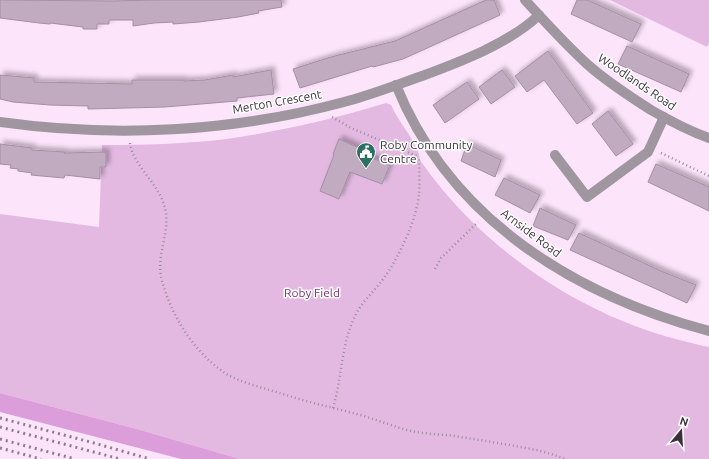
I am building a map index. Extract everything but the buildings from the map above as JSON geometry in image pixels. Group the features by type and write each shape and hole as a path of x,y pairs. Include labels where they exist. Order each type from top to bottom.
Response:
{"street":[{"name":"Woodlands Road","path":"525,0 559,37 588,65 618,88 664,117 686,129 709,138"},
{"name":"Merton Crescent","path":"0,122 49,127 132,131 228,124 274,118 352,100 436,70 513,36 528,26 539,15"},
{"name":"Arnside Road","path":"396,85 411,120 441,166 469,198 506,232 537,256 605,295 651,313 709,331"},
{"path":"555,155 587,197 648,152 664,117"}],"path":[{"path":"318,109 351,128 441,166"},
{"path":"130,145 136,159 162,197 166,208 167,229 159,265 162,280 172,306 182,327 190,339 211,362 226,374 259,386 410,430 532,449 566,459"},
{"path":"650,148 709,176"},
{"path":"333,408 345,348 355,315 395,263 412,221 419,193 418,157"},
{"path":"435,269 441,258 486,214"}],"green space":[{"path":"610,0 709,0 709,43 707,47"},
{"name":"Roby Field","path":"386,103 391,105 419,153 421,162 441,188 463,213 512,257 567,294 596,309 645,330 709,347 709,459 240,459 137,429 0,393 0,214 99,227 102,145 164,144 227,139 307,124"}],"shaded area":[{"path":"0,393 137,429 240,459 181,459 0,412"}],"railway":[{"path":"0,418 150,459"},
{"path":"0,427 120,459"},
{"path":"0,439 75,459"},
{"path":"0,448 41,459"}],"place":[{"name":"Roby Community Centre","path":"366,169"}]}
